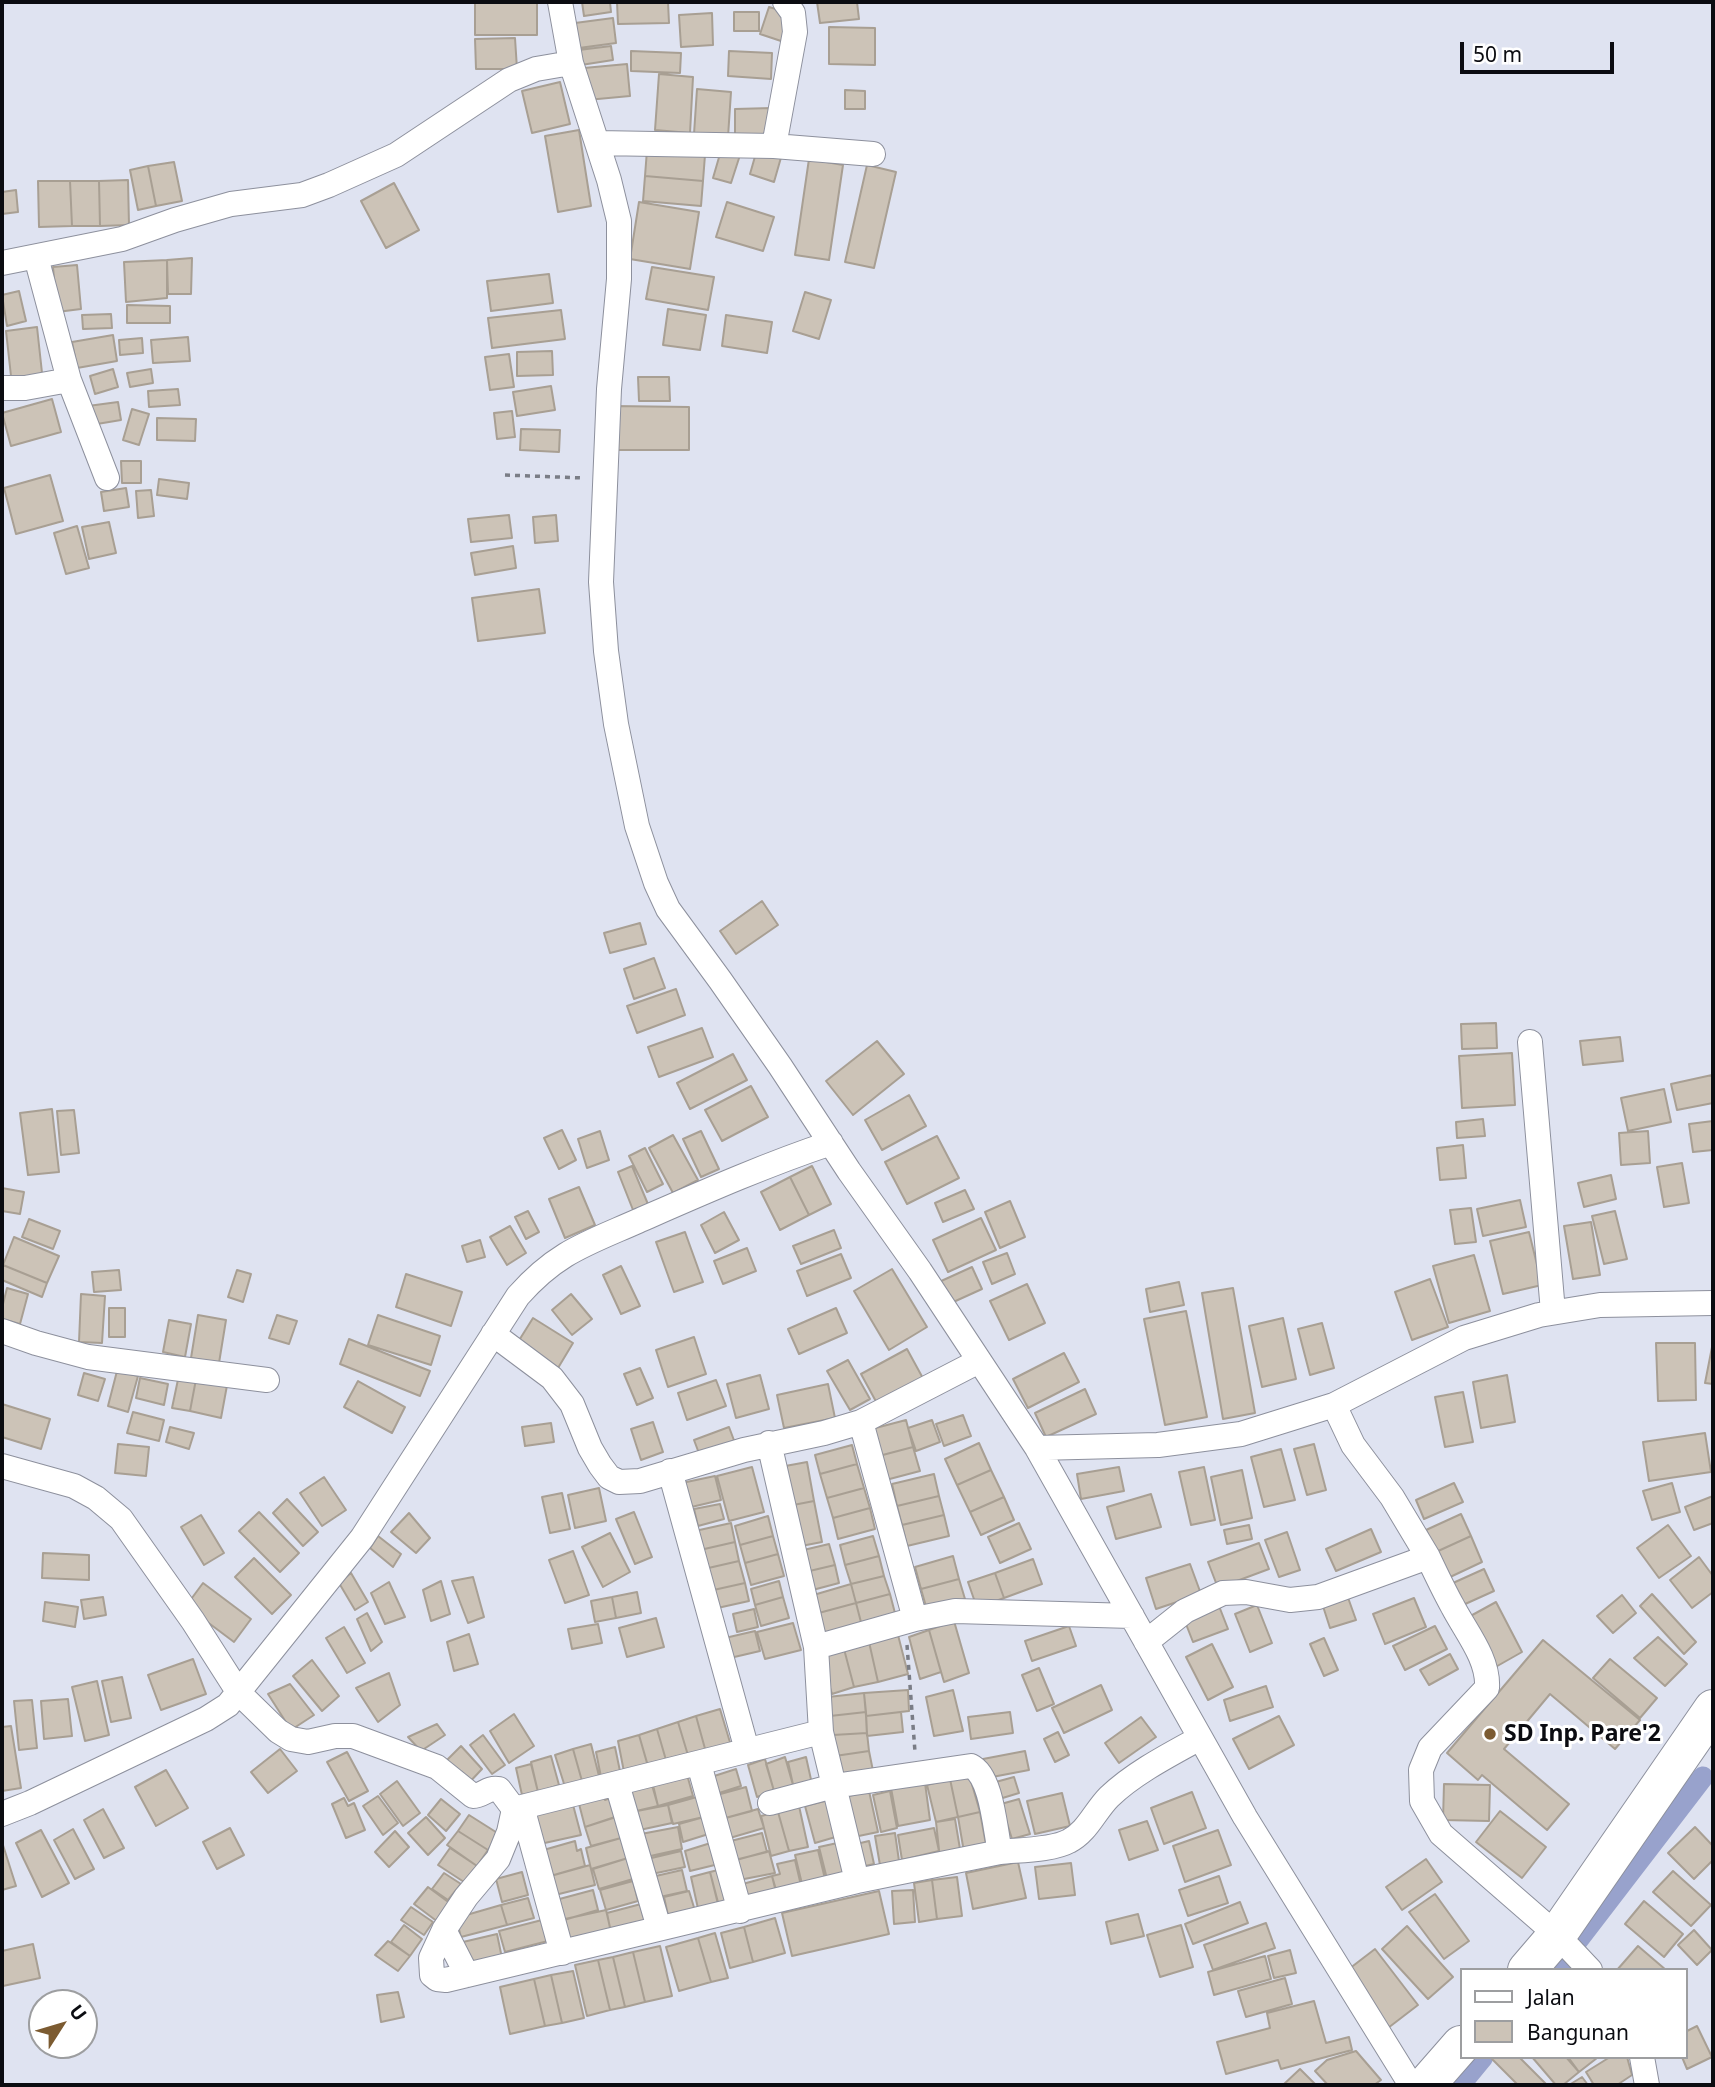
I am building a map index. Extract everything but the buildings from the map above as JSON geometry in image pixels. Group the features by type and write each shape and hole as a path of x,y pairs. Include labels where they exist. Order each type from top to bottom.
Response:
{"highway":[{"path":"1533,1968 1574,1953 1713,1709"},
{"path":"1426,2085 1460,2046"}],"street":[{"path":"559,2 572,63 609,180 618,221 620,246 604,479 601,582 606,651 616,724 637,826 648,864 668,909 920,1270 1037,1448 1244,1817 1411,2085"},
{"path":"774,146 795,32 793,13 785,2"},
{"path":"2,263 122,239 231,204 302,195 329,186 396,155 509,80 536,69 572,63"},
{"path":"597,143 774,146 873,154"},
{"path":"36,257 69,380 107,478"},
{"path":"2,388 25,388 69,380"},
{"path":"1530,1042 1553,1312"},
{"path":"2,1814 42,1798 206,1719 228,1705 362,1538 518,1296 541,1271 596,1238 724,1182 831,1143"},
{"path":"1037,1448 1158,1445 1241,1434 1334,1405 1464,1338 1553,1312 1600,1305 1713,1303"},
{"path":"2,1331 88,1357 267,1380"},
{"path":"493,1334 552,1378 572,1404 590,1448 609,1477 619,1482 640,1481 769,1443 814,1435 860,1422 979,1361"},
{"path":"1334,1405 1353,1445 1392,1497 1428,1557 1488,1675 1487,1688 1430,1748 1421,1770 1422,1801 1441,1834 1574,1953"},
{"path":"860,1422 910,1620"},
{"path":"769,1443 816,1647 821,1732 856,1881"},
{"path":"2,1466 74,1486 96,1498 121,1519 193,1621 239,1693 278,1731 291,1739 308,1742 335,1736 353,1737 436,1767 473,1796 479,1796 487,1789 499,1789 518,1808 562,1953"},
{"path":"670,1471 747,1750"},
{"path":"1146,1642 1185,1611 1223,1593 1246,1591 1302,1600 1318,1597 1428,1557"},
{"path":"816,1647 910,1620 967,1611 1132,1616"},
{"path":"518,1808 821,1732"},
{"path":"518,1808 498,1859 444,1930 431,1958 432,1975 437,1979 446,1980 562,1953 856,1881 1000,1852 1069,1842 1081,1832 1110,1796 1155,1764 1200,1738"},
{"path":"699,1764 740,1911"},
{"path":"771,1803 834,1786 971,1766 982,1774 987,1787 1000,1852"},
{"path":"617,1784 659,1928"},
{"path":"1642,2059 1647,2085"}],"path":[{"path":"505,475 604,479"},
{"path":"910,1620 917,1774"}],"waterway":[{"path":"1557,1968 1703,1777"},
{"path":"1460,2085 1481,2059"}],"place":[{"name":"SD Inp. Pare'2","path":"1490,1734"}]}
